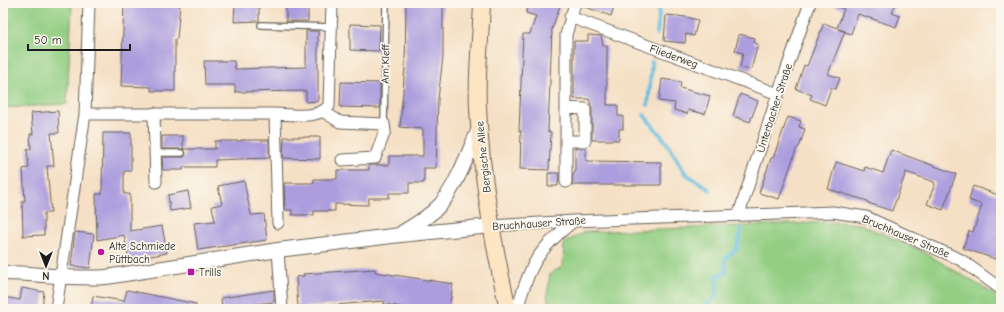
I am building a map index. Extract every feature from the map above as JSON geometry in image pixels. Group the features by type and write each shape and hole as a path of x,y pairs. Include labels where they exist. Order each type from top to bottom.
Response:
{"main road":[{"name":"Bergische Allee","path":"482,3 478,105 480,129 491,226 508,309"}],"street":[{"path":"56,309 62,277 85,114 89,3"},
{"path":"85,114 154,113 317,115 324,112 329,106 332,3"},
{"path":"566,182 566,35 575,3"},
{"name":"Unterbacher Straße","path":"739,214 778,94 810,3"},
{"name":"Fliederweg","path":"570,17 778,94"},
{"path":"566,108 586,109 586,141 566,142"},
{"path":"324,112 340,122 384,124"},
{"path":"154,113 156,182"},
{"path":"275,114 278,223"},
{"name":"Am Kleff","path":"342,160 375,158 385,131 384,124"},
{"path":"400,235 429,215 441,204 454,182 480,129"},
{"name":"Bruchhauser Straße","path":"3,273 62,277 106,277 278,250 400,235 491,226 739,214 833,212 866,216 961,260 1001,289"},
{"path":"517,309 527,278 537,256 548,243 574,221"},
{"path":"278,250 282,309"}],"lane":[{"name":"Am Kleff","path":"384,124 386,3"},
{"path":"261,25 332,27"},
{"path":"155,153 182,153"}],"green space":[{"path":"3,3 72,3 67,104 3,108"},
{"path":"836,222 860,224 920,250 996,295 1001,299 1001,309 550,309 547,295 550,274 563,266 564,243 584,232"}],"building":[{"path":"124,3 180,3 177,39 175,39 175,91 151,91 151,87 121,86"},
{"path":"235,3 259,3 259,21 234,22"},
{"path":"286,3 308,3 308,21 286,21"},
{"path":"406,3 443,3 443,57 438,99 436,168 424,168 424,183 409,183 409,193 389,193 389,198 369,198 368,205 335,204 335,211 314,211 314,215 292,215 292,210 285,210 284,183 314,183 314,179 337,179 337,170 369,170 369,165 389,165 389,156 423,156 423,129 400,127 405,66"},
{"path":"529,3 561,3 552,29 548,132 551,132 549,170 520,169 521,131 519,131 523,34 530,34 536,16 526,13"},
{"path":"582,3 615,3 611,16 582,6"},
{"path":"831,3 896,3 892,13 900,16 896,27 858,14 851,34 845,32 828,74 840,78 836,89 831,88 825,105 810,99 812,95 796,89 804,65 807,66 824,23 837,28 844,9 831,5"},
{"path":"666,15 698,20 694,36 686,34 685,43 664,41"},
{"path":"350,24 380,25 379,51 350,50"},
{"path":"306,31 318,31 318,101 306,102 306,91 235,92 235,85 205,85 204,61 234,61 235,69 306,67"},
{"path":"739,34 755,38 754,43 758,44 751,70 740,67 743,53 735,51"},
{"path":"588,35 601,36 603,46 607,46 607,105 618,105 618,116 623,116 623,129 619,129 619,140 592,140 592,109 589,99 574,99 574,41 588,41"},
{"path":"662,79 681,82 680,88 710,96 705,114 688,110 687,114 674,110 675,103 659,101"},
{"path":"341,82 380,83 380,108 340,107"},
{"path":"740,94 758,101 750,122 733,116"},
{"path":"58,111 59,133 51,133 54,166 47,166 51,213 44,213 44,235 23,236 22,201 25,201 23,169 29,168 27,149 31,149 30,134 33,134 31,113"},
{"path":"788,117 801,121 799,127 805,129 779,199 759,193 771,158 773,158"},
{"path":"103,133 131,133 131,171 124,171 124,194 130,194 130,231 162,226 167,253 129,260 124,235 97,240 96,194 102,194"},
{"path":"162,136 183,136 183,149 162,149"},
{"path":"284,137 320,137 320,159 283,158"},
{"path":"269,140 269,158 215,160 215,167 183,167 183,170 163,170 162,157 184,157 186,153 183,149 215,149 215,141"},
{"path":"575,148 586,148 586,161 661,162 661,185 572,185 573,173 575,173"},
{"path":"891,150 956,174 943,210 927,204 935,184 934,182 906,172 892,211 868,203 868,201 828,189 836,162 864,171 865,167 883,173"},
{"path":"548,173 559,173 558,186 548,186"},
{"path":"244,181 251,215 264,214 267,240 198,250 194,223 215,221 212,206 222,204 218,186"},
{"path":"973,186 1001,196 1001,261 963,248 969,231 973,232 982,205 969,200"},
{"path":"188,191 191,208 170,211 168,195"},
{"path":"75,232 94,234 90,268 71,266"},
{"path":"375,269 375,272 453,284 449,309 415,309 384,304 384,301 298,308 296,277 304,276 303,274"},
{"path":"22,288 44,292 42,309 3,309 3,297 20,300"},
{"path":"127,290 196,304 195,309 91,309 93,296 124,301"},
{"path":"274,290 274,302 255,304 256,309 222,309 221,298"}],"waterway":[{"path":"657,34 660,3"},
{"path":"648,105 652,62"},
{"path":"644,115 667,143 685,173 710,190"},
{"path":"707,309 707,304 716,297 717,276 726,273 725,259 737,248 741,229"}],"place":[{"name":"Alte Schmiede Püttbach","path":"101,252"},
{"name":"Trills","path":"191,272"}]}
